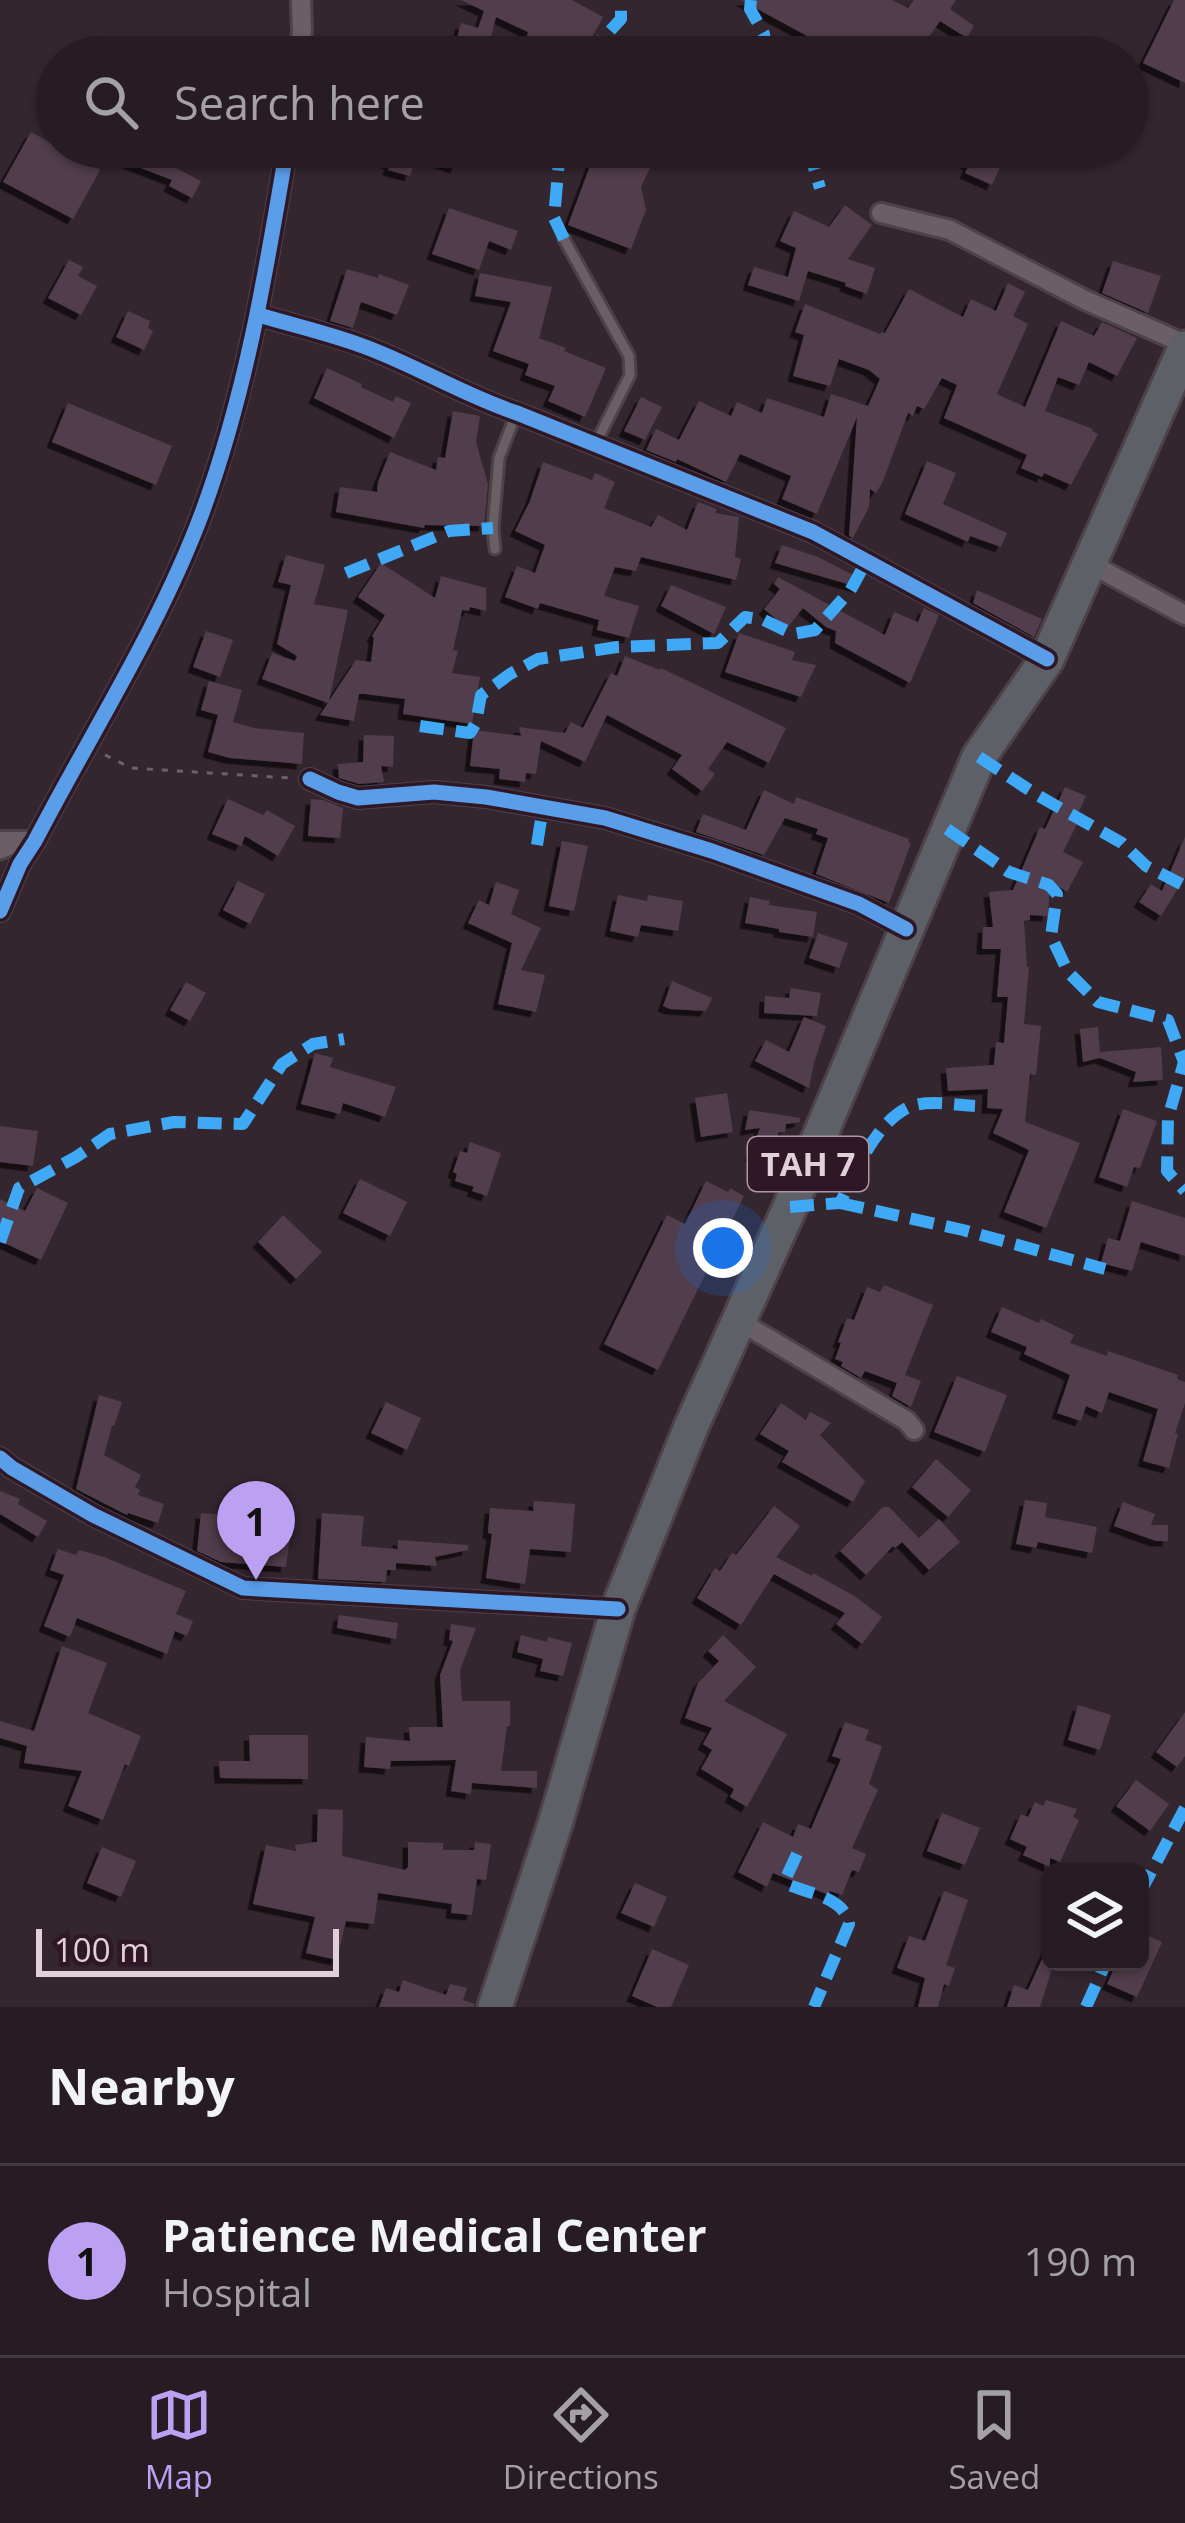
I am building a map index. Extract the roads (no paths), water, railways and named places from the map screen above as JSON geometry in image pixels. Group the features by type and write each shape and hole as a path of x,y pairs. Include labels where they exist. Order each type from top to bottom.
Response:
{"highway":[{"name":"TAH 7","path":"495,2007 618,1610 692,1427 979,758 1047,659 1185,346"}],"street":[{"path":"301,0 301,36"},
{"path":"0,911 20,864 156,617 201,516 234,417 259,315 284,168"},
{"path":"881,213 950,230 1185,346"},
{"path":"259,315 359,344 482,402 814,532 1047,659"},
{"path":"1089,563 1185,615"},
{"path":"310,779 358,798 434,793 486,797 605,818 860,904 906,929"},
{"path":"0,841 35,841"},
{"path":"739,1321 907,1420 914,1430"},
{"path":"0,1458 94,1514 243,1588 618,1610"}],"lane":[{"path":"564,238 629,356 630,375 595,445"},
{"path":"495,549 499,458 517,413"},
{"path":"0,854 35,841"}],"place":[{"name":"Patience Medical Center","path":"256,1580"}]}
